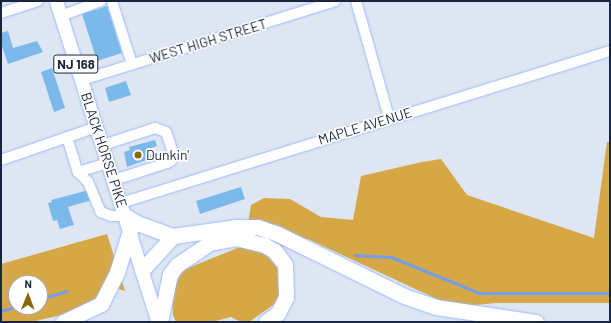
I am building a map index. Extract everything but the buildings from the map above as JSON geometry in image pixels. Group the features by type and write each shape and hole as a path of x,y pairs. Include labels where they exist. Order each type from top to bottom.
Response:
{"highway":[{"path":"123,209 137,223 174,236 236,227 258,227 278,234 404,296 436,307 536,322"},
{"path":"63,322 101,304 118,272 130,231"},
{"path":"142,270 174,236"},
{"path":"159,322 170,274 176,265 210,243 236,238 264,245 275,252 285,265 286,297 278,313 266,322"}],"main road":[{"name":"BLACK HORSE PIKE","path":"56,1 130,231"},
{"name":"NJ 168","path":"130,231 159,322"}],"street":[{"path":"1,13 38,1"},
{"path":"61,16 101,1"},
{"path":"112,1 132,64"},
{"name":"WEST HIGH STREET","path":"82,80 335,1"},
{"path":"356,1 389,118"},
{"name":"MAPLE AVENUE","path":"123,209 389,118 610,51"},
{"path":"1,160 97,127"},
{"path":"103,145 155,128 166,132 173,152 172,160 167,163 114,180"},
{"path":"68,137 78,172 88,182 101,212 111,216 123,209"},
{"path":"78,172 108,163"}],"shaded area":[{"path":"607,142 610,142 610,303 496,303 454,307 308,239 264,253 282,272 283,298 249,322 241,322 231,317 212,322 176,322 173,315 172,291 183,270 245,245 251,205 264,198 290,199 321,217 353,220 361,176 422,162 441,159 467,195 594,238"},
{"path":"107,234 125,291 110,286 83,310 31,322 1,322 1,264"}],"waterway":[{"path":"355,255 391,257 479,293 610,293"},
{"path":"48,297 67,291"},
{"path":"1,311 8,309"}],"place":[{"name":"Dunkin'","path":"138,155"}]}
